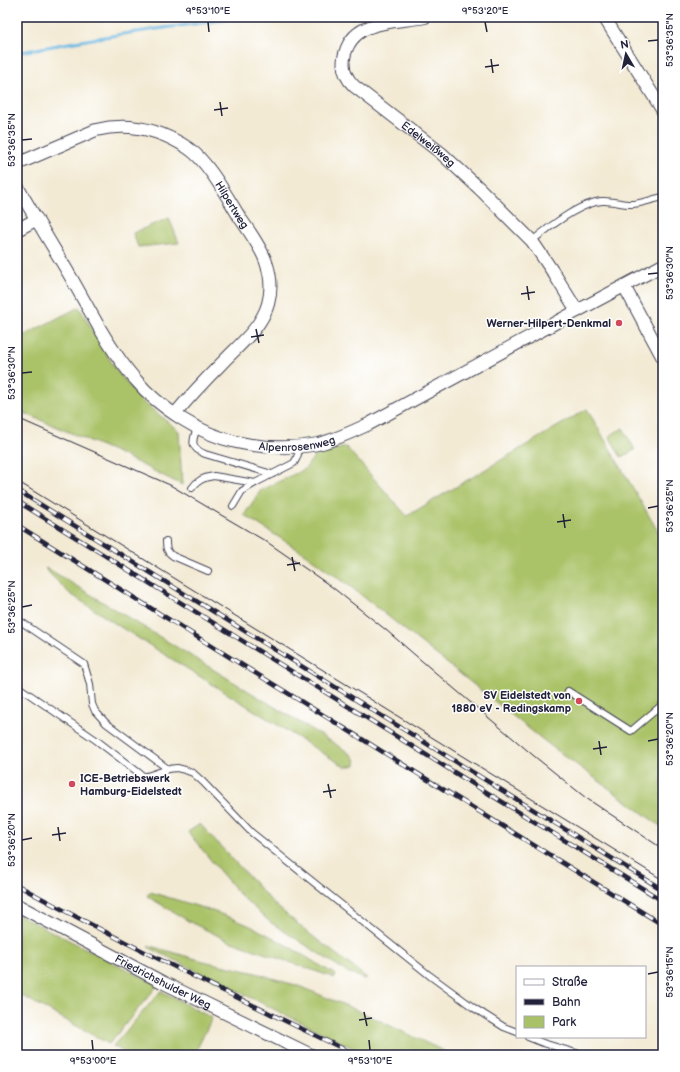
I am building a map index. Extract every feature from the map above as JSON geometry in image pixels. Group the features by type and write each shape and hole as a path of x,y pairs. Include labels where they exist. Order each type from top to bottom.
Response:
{"street":[{"name":"Edelweißweg","path":"425,17 372,25 361,31 350,42 346,50 344,64 346,76 354,86 441,153 532,241 577,310"},
{"path":"604,17 663,111"},
{"name":"Hilpertweg","path":"17,164 96,130 112,127 136,127 151,130 189,148 198,156 251,234 264,257 269,272 270,292 265,311 256,328 175,414"},
{"name":"Alpenrosenweg","path":"17,186 104,336 127,370 144,390 158,402 197,428 216,436 257,446 298,446 319,443 354,431 663,265"},
{"path":"17,230 36,219"},
{"path":"624,286 663,358"},
{"name":"Friedrichshulder Weg","path":"17,905 162,982 311,1055"}],"lane":[{"path":"532,241 545,230 584,206 602,201 632,204 663,197"},
{"path":"197,428 193,439 195,448 198,451 272,474"},
{"path":"233,506 242,491 294,463 299,452 298,446"},
{"path":"192,488 195,483 201,479 214,476 255,483"},
{"path":"166,541 166,549 168,553 208,571"},
{"path":"17,619 84,664 90,684 92,704 95,711 106,723 168,769"},
{"path":"17,686 96,740 143,776 177,768 193,774 203,782 251,832 429,975 474,1008 504,1027 516,1032"},
{"path":"568,691 631,731 663,704"},
{"path":"530,1038 583,1055"}],"green space":[{"path":"169,218 179,243 138,247 133,233"},
{"path":"79,307 116,370 142,401 179,431 182,485 118,453 17,410 17,339"},
{"path":"587,409 663,540 663,828 547,743 355,590 302,552 244,515 261,490 305,469 316,454 346,447 407,516"},
{"path":"623,428 635,450 621,457 609,436"},
{"path":"47,568 345,750 355,758 356,765 345,767 122,628 69,593 45,569"},
{"path":"200,824 274,904 306,931 367,978 365,979 347,972 270,922 241,896 188,832"},
{"path":"150,892 212,911 259,930 282,942 336,975 335,978 229,941 190,922 147,896"},
{"path":"17,914 158,985 109,1044 17,993"},
{"path":"150,946 203,961 256,973 301,987 359,1011 452,1055 367,1055 148,947"},
{"path":"161,991 212,1018 194,1055 129,1055 113,1046"}],"waterway":[{"path":"17,53 103,37 247,17"}],"tram line":[{"path":"17,418 170,485 267,542 332,587 386,630 534,756 586,798 663,849"},
{"path":"17,481 663,880"}],"railway":[{"path":"17,490 663,890"},
{"path":"17,501 663,901"},
{"path":"17,525 663,925"},
{"path":"17,885 143,951 356,1055"}],"place":[{"name":"Werner-Hilpert-Denkmal","path":"619,323"},
{"name":"SV Eidelstedt von 1880 eV - Redingskamp","path":"579,701"},
{"name":"ICE-Betriebswerk Hamburg-Eidelstedt","path":"72,784"}]}
